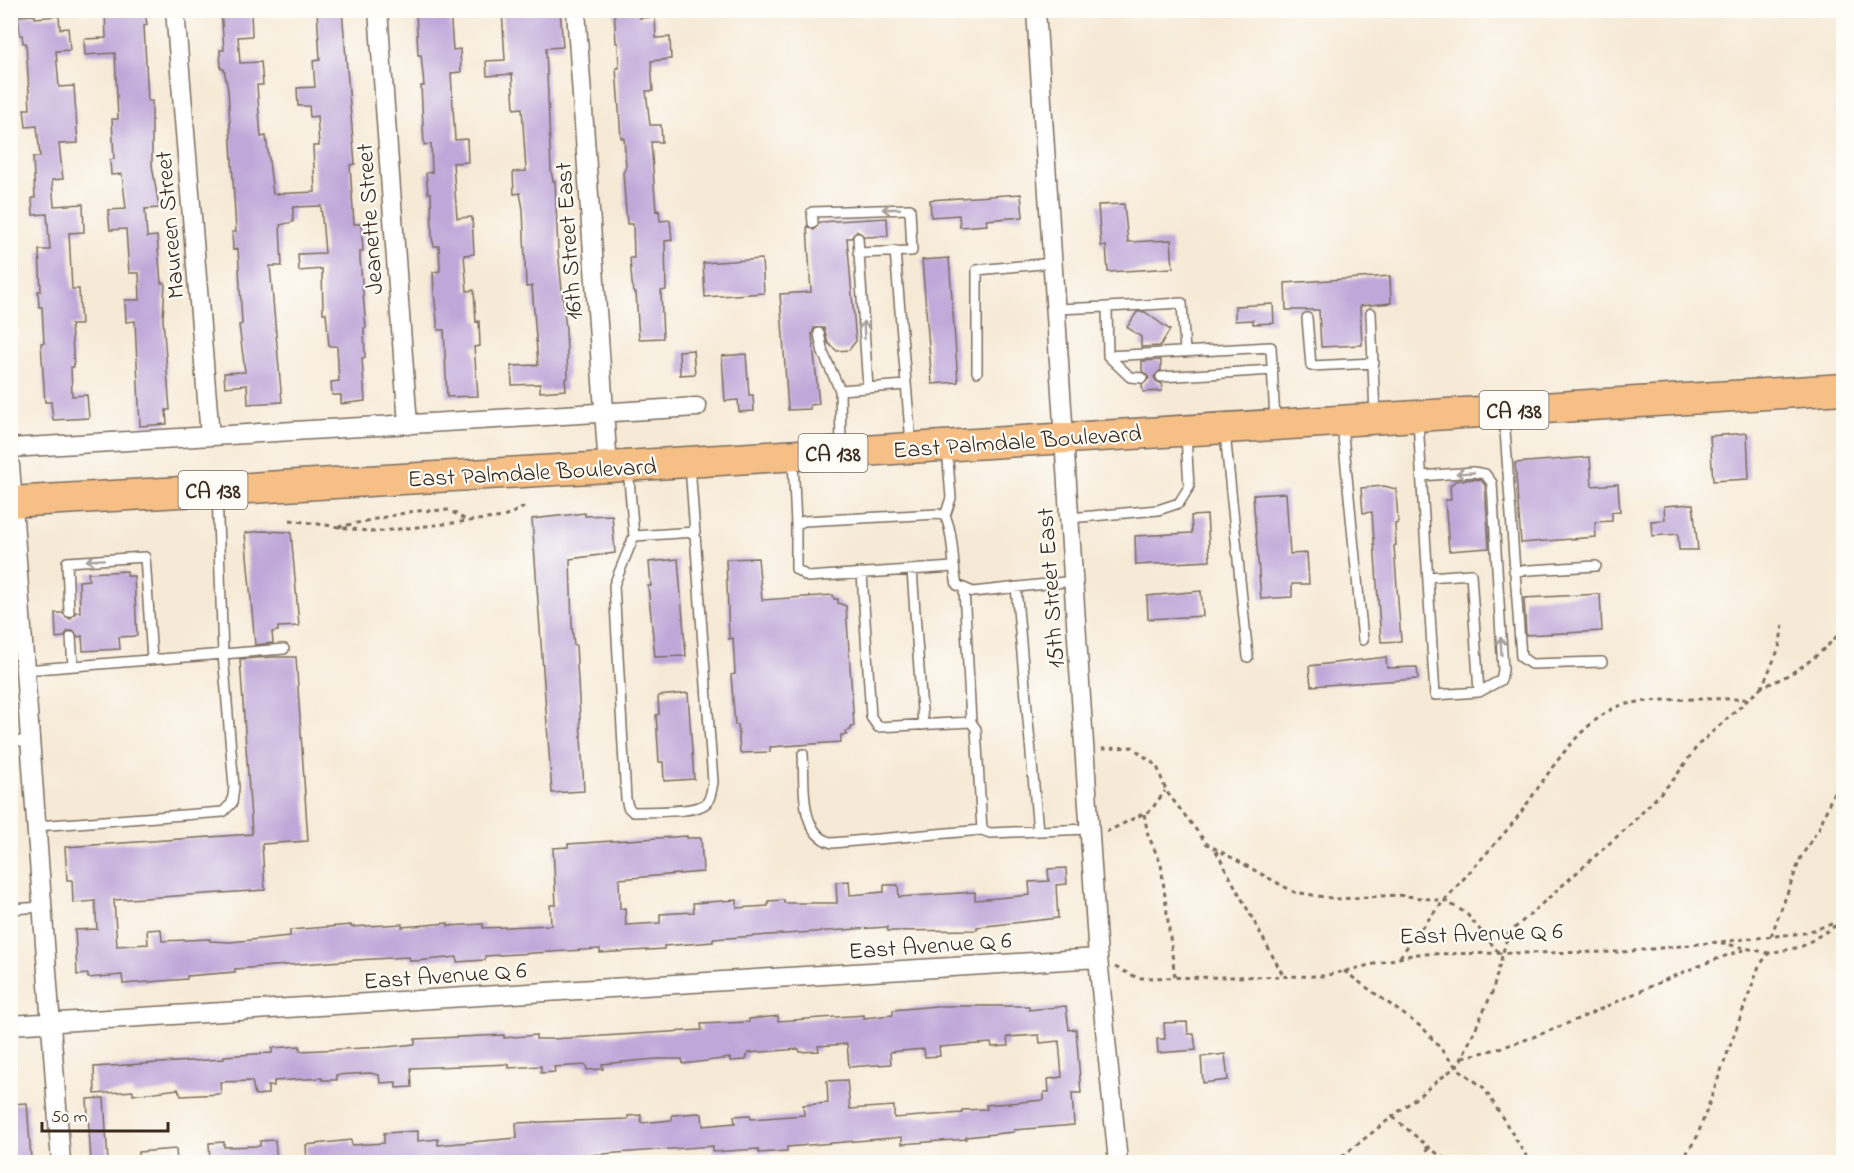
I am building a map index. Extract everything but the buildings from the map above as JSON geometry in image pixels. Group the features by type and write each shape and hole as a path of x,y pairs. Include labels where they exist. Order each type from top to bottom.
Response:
{"highway":[{"name":"East Palmdale Boulevard","path":"12,502 618,467 1844,388"}],"street":[{"name":"Maureen Street","path":"175,10 210,436"},
{"name":"Jeanette Street","path":"378,10 408,424"},
{"name":"16th Street East","path":"576,10 604,413 618,467"},
{"name":"15th Street East","path":"1036,10 1098,958 1118,1162"},
{"path":"10,448 697,407"},
{"path":"10,465 61,1162"},
{"name":"East Avenue Q 6","path":"10,1025 1098,958"}],"lane":[{"path":"813,223 812,212 856,215 910,208 912,251 858,253"},
{"path":"858,238 868,388"},
{"path":"895,251 911,448"},
{"path":"977,372 977,270 1053,263"},
{"path":"1056,309 1182,303 1185,352"},
{"path":"1107,307 1108,356 1130,377 1142,378"},
{"path":"1371,313 1376,418"},
{"path":"1307,318 1311,366 1374,363"},
{"path":"819,333 823,353 840,390 842,453"},
{"path":"1108,356 1271,347 1275,425"},
{"path":"1161,377 1272,370"},
{"path":"840,390 906,386"},
{"path":"1503,410 1520,652 1525,661 1531,664 1602,662"},
{"path":"1417,416 1435,695 1479,692 1501,680 1503,670 1492,483 1485,474 1473,472 1421,476"},
{"path":"1342,421 1363,640"},
{"path":"1224,428 1248,657"},
{"path":"1070,518 1158,510 1179,503 1189,487 1185,430"},
{"path":"945,516 951,498 947,446"},
{"path":"792,456 796,569 800,574 808,578 953,567"},
{"path":"618,467 634,536 614,585 626,799 628,807 633,812 693,809 704,806 709,800 713,782 690,462"},
{"path":"37,826 223,812 229,809 234,787 223,654 217,490"},
{"path":"796,525 804,521 938,514 945,516 950,525 953,567 957,585 963,589 973,592 1074,581"},
{"path":"634,536 695,532"},
{"path":"69,612 67,562 146,557 152,659"},
{"path":"1514,571 1596,566"},
{"path":"912,570 923,725"},
{"path":"862,573 871,717 878,727 971,722"},
{"path":"1428,577 1471,574 1479,692"},
{"path":"1017,587 1038,831"},
{"path":"963,589 971,722 975,729 982,830"},
{"path":"71,637 73,666"},
{"path":"25,670 284,648"},
{"path":"10,741 31,741"},
{"path":"803,754 811,827 823,840 832,843 982,830 990,833 1038,831 1090,834"},
{"path":"10,909 44,907"}],"path":[{"path":"290,520 374,532 504,517 528,506"},
{"path":"336,528 382,516 414,511 449,510 469,522"},
{"path":"1335,1162 1456,1067 1463,1057 1492,993 1500,954 1508,934 1631,824 1674,778 1698,745 1762,687 1779,648 1783,625"},
{"path":"1762,687 1785,679 1823,652 1844,628"},
{"path":"1399,958 1420,929 1513,822 1540,783 1587,727 1616,707 1662,701 1750,699"},
{"path":"1084,750 1132,747 1157,766 1166,790 1207,844 1294,892 1336,899 1398,895 1445,901 1466,913 1500,954"},
{"path":"1771,936 1801,857 1819,828 1844,767"},
{"path":"1090,834 1118,828 1151,810 1166,790"},
{"path":"1144,814 1148,835 1161,864 1175,978"},
{"path":"1215,849 1284,977"},
{"path":"1718,942 1769,953 1801,947 1844,921"},
{"name":"East Avenue Q 6","path":"1098,958 1138,978 1324,976 1416,954 1623,952 1804,933 1844,921"},
{"path":"1463,1057 1542,1034 1626,1000 1711,960 1747,949"},
{"path":"1682,1162 1697,1137 1759,966 1769,953"},
{"path":"1344,971 1424,1029 1456,1067 1484,1088 1530,1162"},
{"path":"1393,1117 1449,1162"},
{"path":"1426,1145 1431,1162"}]}
